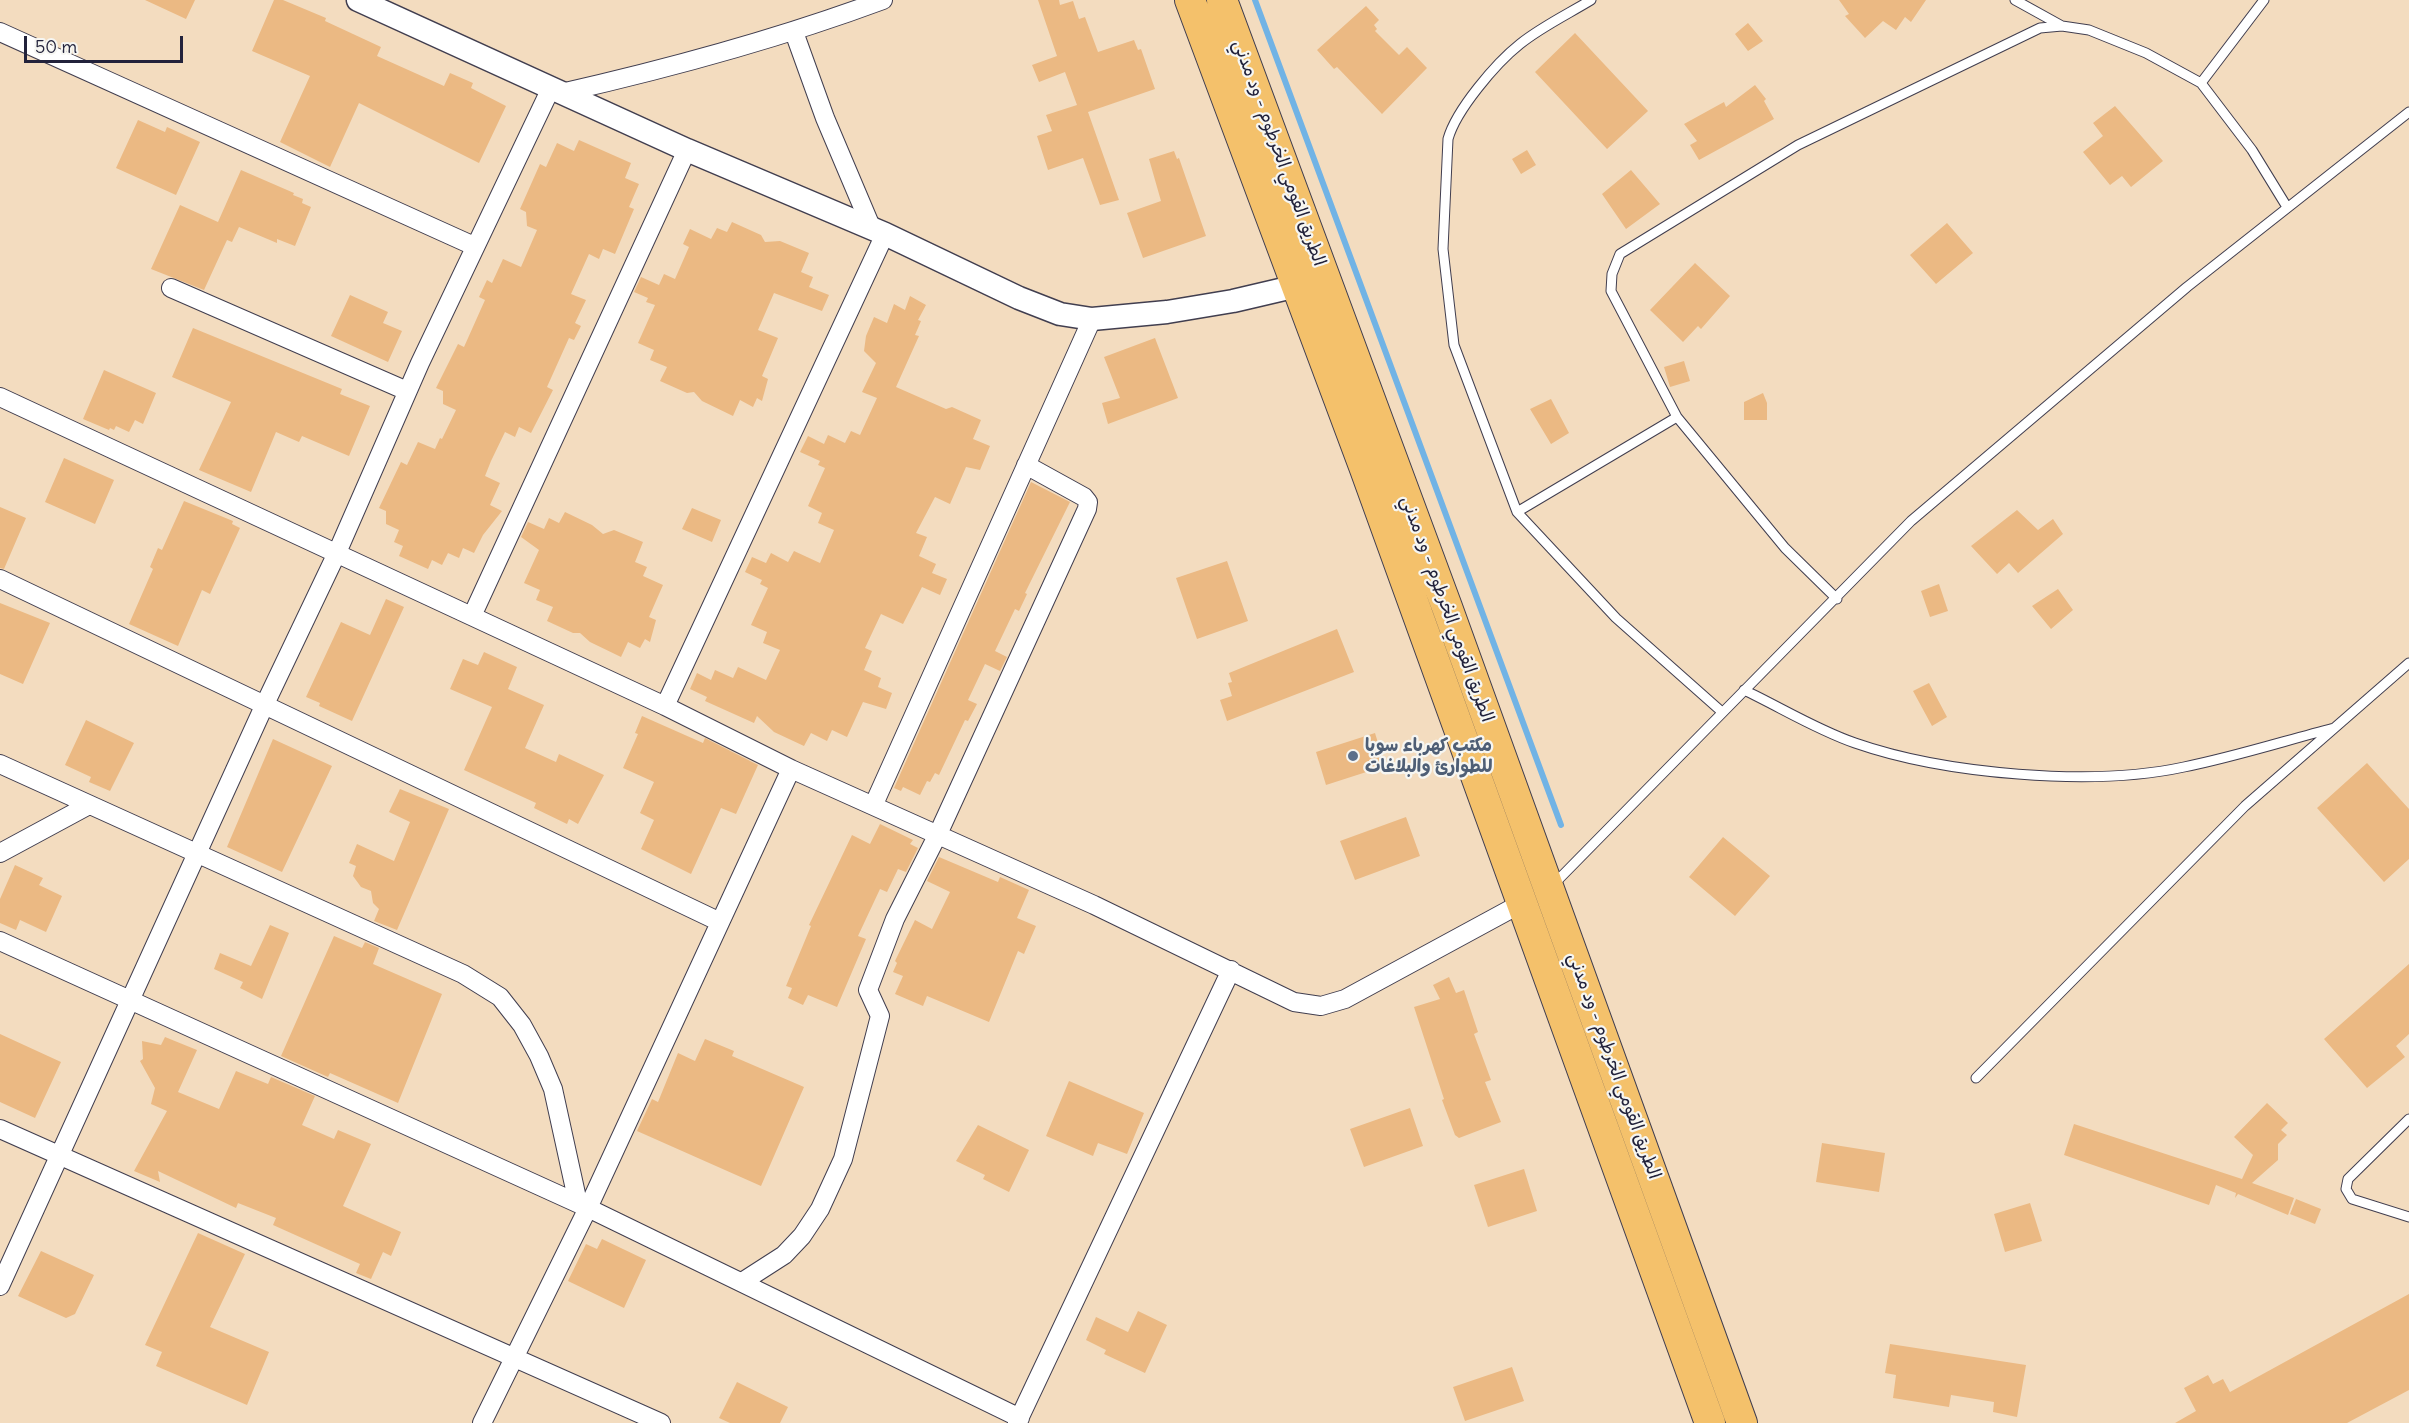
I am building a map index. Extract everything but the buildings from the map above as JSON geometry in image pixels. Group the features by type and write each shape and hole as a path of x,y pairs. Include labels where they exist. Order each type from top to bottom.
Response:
{"highway":[{"name":"الطريق القومي الخرطوم - ود مدني","path":"1190,0 1297,285 1710,1423"},
{"name":"الطريق القومي الخرطوم - ود مدني","path":"1222,0 1444,596 1548,890 1742,1423"}],"street":[{"path":"358,0 687,150 879,232 1019,298 1060,314 1092,319 1167,312 1233,301 1297,285"},
{"path":"0,1286 265,704 336,555 407,391 474,246 556,91 712,57 794,32 883,0"},
{"path":"0,32 474,246"},
{"path":"665,706 879,232 821,109 794,32"},
{"path":"472,616 687,150"},
{"path":"171,288 407,391"},
{"path":"874,804 1092,319"},
{"path":"0,397 665,706 791,769 874,804 1231,970 1294,1002 1321,1006 1345,999 1522,903"},
{"path":"742,1282 784,1255 802,1236 820,1209 843,1159 880,1016 868,990 895,919 938,834 1087,509 1088,502 1084,497 1026,465"},
{"path":"0,579 720,922"},
{"path":"0,764 463,974 500,997 522,1025 553,1089 583,1205"},
{"path":"482,1423 583,1205 791,769"},
{"path":"0,853 89,805"},
{"path":"0,941 583,1205 1019,1420 1231,970"},
{"path":"0,1129 661,1423"}],"lane":[{"path":"1591,0 1519,44 1464,104 1452,123 1448,139 1443,249 1454,345 1517,512 1616,618 1722,712"},
{"path":"2015,0 2062,26"},
{"path":"2202,83 2264,0"},
{"path":"1837,599 1785,548 1677,417 1611,291 1612,274 1620,255 1798,146 2040,28 2062,26 2089,30 2146,52 2202,83 2252,150 2287,207"},
{"path":"1548,890 1722,712 1837,599 1911,521 2187,286 2409,112"},
{"path":"1517,512 1677,417"},
{"path":"1976,1078 2245,806 2409,663"},
{"path":"1744,690 1854,743 1918,760 2009,773 2132,775 2183,768 2334,728"},
{"path":"2409,1119 2348,1179 2346,1190 2352,1199 2409,1217"}],"waterway":[{"path":"1255,0 1561,825"}],"place":[{"name":"مكتب كهرباء سوبا للطوارئ والبلاغات","path":"1353,756"}]}
